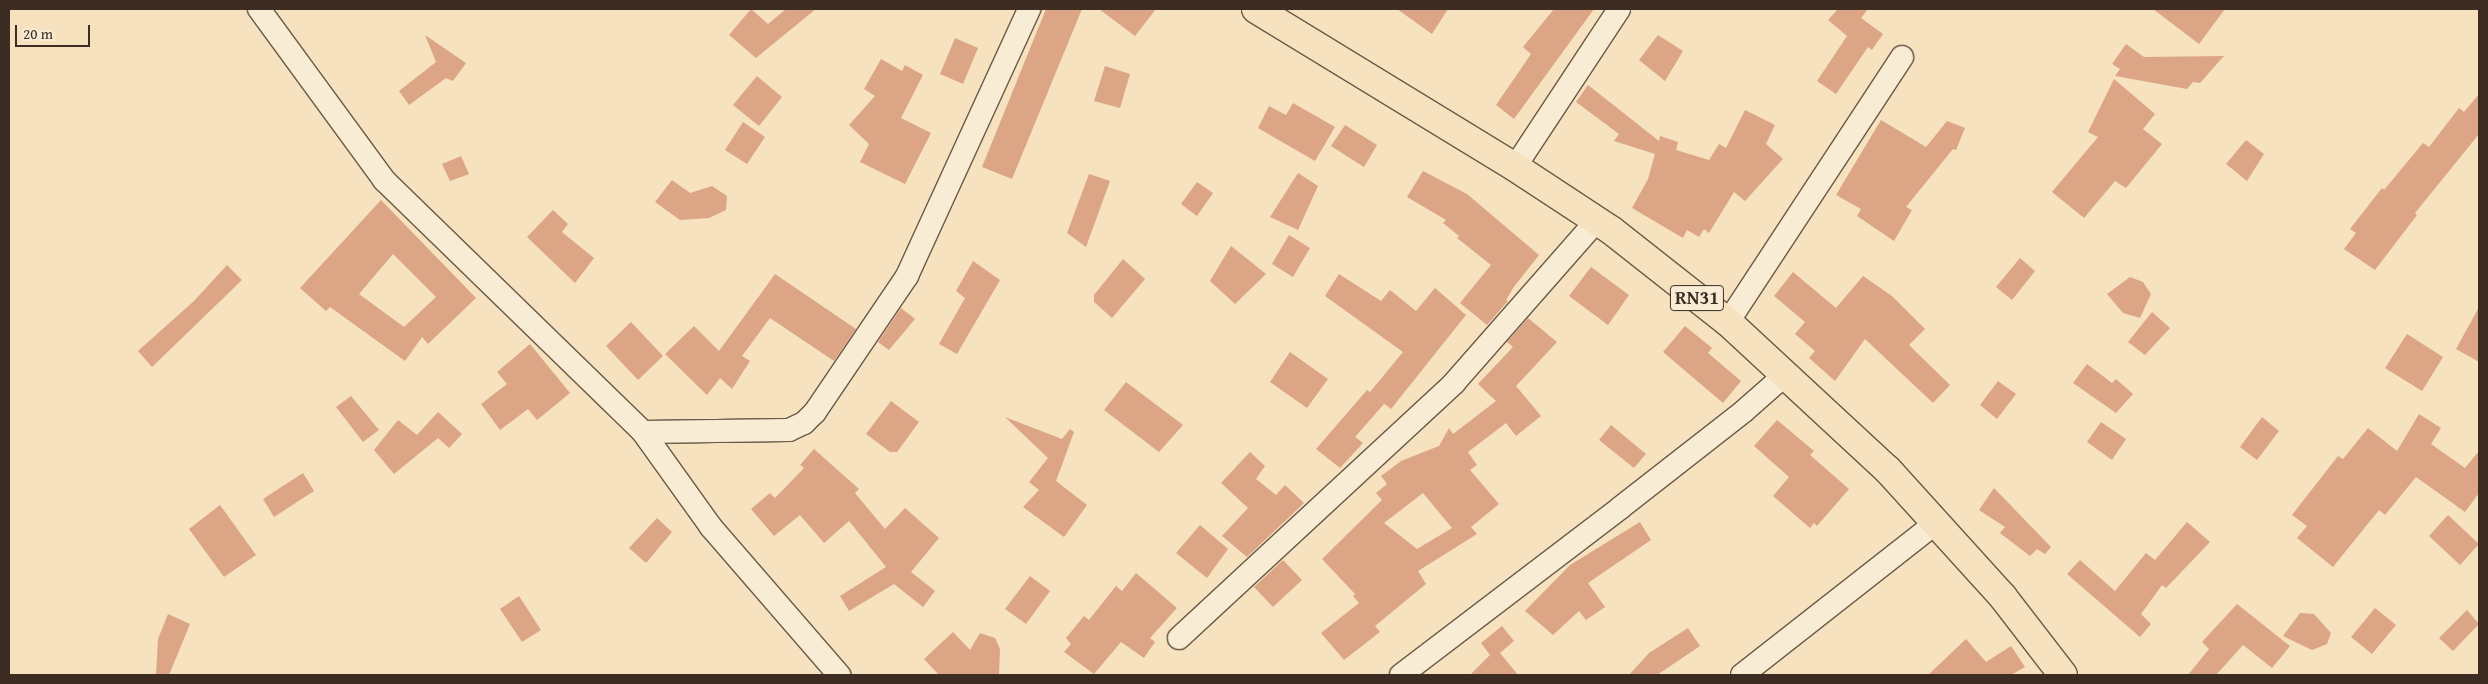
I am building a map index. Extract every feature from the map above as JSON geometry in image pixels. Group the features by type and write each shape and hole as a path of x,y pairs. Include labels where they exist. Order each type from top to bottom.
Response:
{"main road":[{"name":"RN31","path":"1258,9 1515,166 1597,220 1728,322 1887,469 2004,597 2061,675"}],"street":[{"path":"260,9 384,180 643,432 711,527 839,675"},
{"path":"643,432 789,430 804,423 815,412 907,276 1029,9"},
{"path":"1515,166 1619,9"},
{"path":"1728,322 1902,57"},
{"path":"1178,638 1448,389 1597,220"},
{"path":"1401,675 1620,508 1744,411 1786,374"},
{"path":"1742,675 1936,523"}],"building":[{"path":"751,9 768,24 786,9 816,9 756,58 729,35"},
{"path":"1046,9 1082,9 1012,179 982,167"},
{"path":"1099,9 1156,9 1135,36"},
{"path":"1397,9 1448,9 1432,34"},
{"path":"1554,9 1594,9 1514,119 1496,105 1531,54 1523,47"},
{"path":"1838,9 1868,9 1861,18 1883,34 1872,50 1868,47 1836,94 1817,81 1847,36 1828,20"},
{"path":"2153,9 2225,9 2199,44"},
{"path":"425,35 466,63 453,81 446,78 409,105 399,91 436,62"},
{"path":"1658,35 1683,51 1665,81 1639,60"},
{"path":"955,38 978,48 963,84 940,74"},
{"path":"2126,44 2144,57 2224,56 2200,83 2193,82 2187,89 2115,76 2120,69 2112,64"},
{"path":"881,59 902,71 905,65 923,75 901,118 931,133 905,184 860,162 869,144 849,125 875,96 864,89"},
{"path":"1105,66 1130,74 1120,108 1094,101"},
{"path":"757,76 782,97 759,126 733,105"},
{"path":"2114,79 2155,114 2143,129 2162,144 2126,188 2115,181 2084,218 2052,192 2098,137 2088,132"},
{"path":"1588,85 1659,141 1660,136 1678,142 1676,150 1709,160 1719,144 1726,148 1745,110 1775,125 1766,144 1783,159 1745,201 1734,192 1709,233 1704,229 1699,237 1687,230 1683,238 1632,208 1648,179 1655,154 1614,141 1619,134 1576,102"},
{"path":"2479,94 2479,134 2415,213 2417,215 2375,270 2344,249 2356,233 2350,229 2382,188 2384,190 2423,143 2429,147 2459,108 2464,112"},
{"path":"1293,103 1335,127 1315,161 1258,128 1269,106 1286,115"},
{"path":"1881,120 1926,147 1947,121 1965,128 1956,150 1953,149 1906,207 1912,210 1894,241 1857,216 1861,209 1836,195"},
{"path":"743,122 765,137 747,164 725,150"},
{"path":"1345,125 1377,145 1364,167 1331,146"},
{"path":"2246,140 2264,154 2247,181 2226,164"},
{"path":"461,156 469,174 450,181 442,164"},
{"path":"1423,171 1467,194 1539,255 1513,288 1506,300 1508,301 1487,325 1460,303 1491,265 1457,238 1459,236 1443,223 1446,220 1407,197"},
{"path":"1298,173 1318,186 1298,230 1270,217"},
{"path":"1089,174 1110,181 1086,247 1067,233"},
{"path":"672,180 690,193 712,186 727,196 726,210 709,218 680,220 655,202"},
{"path":"1197,182 1213,193 1197,216 1181,204"},
{"path":"381,200 476,298 428,344 422,337 405,361 330,307 326,311 300,288","holes":["393,254 436,297 404,327 359,294"]},
{"path":"553,210 568,224 562,232 594,258 575,283 527,237"},
{"path":"1289,235 1310,248 1293,277 1272,264"},
{"path":"1231,246 1266,274 1235,304 1210,281"},
{"path":"2020,258 2035,271 2012,300 1996,287"},
{"path":"1123,259 1145,279 1112,318 1094,302 1094,295"},
{"path":"973,261 1000,280 957,354 939,344 965,298 956,291"},
{"path":"227,265 242,280 152,367 138,351 194,301"},
{"path":"1591,267 1629,295 1608,325 1569,296"},
{"path":"1793,272 1836,308 1863,276 1892,296 1925,329 1909,345 1950,385 1933,403 1865,339 1835,381 1809,358 1815,351 1795,334 1805,322 1774,296"},
{"path":"775,274 856,329 834,361 770,318 742,356 750,361 732,389 720,378 707,395 665,354 694,326 719,351"},
{"path":"1339,274 1381,301 1390,290 1416,311 1435,288 1466,315 1391,409 1375,397 1384,404 1355,437 1363,443 1340,468 1316,449 1367,390 1370,392 1403,352 1325,296"},
{"path":"2130,277 2143,282 2151,294 2140,318 2123,313 2107,294"},
{"path":"2479,307 2479,362 2456,349"},
{"path":"901,308 915,319 889,350 878,342"},
{"path":"2152,312 2170,328 2145,355 2128,342"},
{"path":"1528,318 1557,342 1516,386 1541,416 1516,436 1506,423 1468,452 1477,465 1470,470 1499,504 1471,527 1477,534 1418,571 1426,584 1375,626 1380,632 1344,660 1321,633 1359,603 1353,596 1355,594 1322,559 1382,500 1376,493 1387,484 1381,476 1401,461 1439,446 1449,428 1453,434 1496,401 1478,384 1513,347 1507,342","holes":["1423,493 1452,528 1417,549 1384,523"]},
{"path":"631,322 663,356 638,380 606,346"},
{"path":"1685,326 1712,348 1708,353 1741,381 1723,403 1663,352"},
{"path":"2407,334 2443,357 2422,391 2385,368"},
{"path":"530,344 570,393 537,420 528,409 500,430 481,404 507,384 497,372"},
{"path":"1290,352 1328,379 1307,408 1270,382"},
{"path":"2087,364 2112,383 2116,379 2133,394 2116,413 2073,383"},
{"path":"1998,381 2016,394 1997,419 1980,405"},
{"path":"1126,382 1183,425 1159,452 1104,410"},
{"path":"351,396 379,430 363,442 336,407"},
{"path":"891,401 919,422 897,452 890,452 866,434"},
{"path":"438,412 462,434 449,448 438,438 394,474 374,450 398,420 417,435"},
{"path":"2419,414 2441,428 2431,444 2465,468 2479,451 2479,493 2465,512 2416,477 2385,515 2379,510 2333,567 2297,538 2307,526 2292,515 2338,456 2343,459 2368,428 2397,451"},
{"path":"1005,417 1062,439 1070,429 1074,432 1056,481 1087,505 1064,537 1023,507 1039,490 1029,482 1048,458"},
{"path":"2262,417 2279,431 2257,460 2240,447"},
{"path":"1777,420 1814,451 1810,455 1849,489 1817,526 1814,523 1810,528 1773,496 1789,477 1754,446"},
{"path":"2101,422 2126,439 2112,460 2087,442"},
{"path":"1611,425 1646,454 1634,468 1599,440"},
{"path":"814,449 859,489 855,493 885,529 905,508 939,538 911,572 935,591 923,607 894,584 849,611 840,596 886,567 849,521 824,543 800,515 774,536 751,509 770,493 775,498 804,468 800,465"},
{"path":"1250,452 1265,466 1256,479 1276,495 1285,485 1304,503 1247,557 1222,536 1248,508 1221,483"},
{"path":"303,473 314,491 274,517 263,499"},
{"path":"1994,488 2051,547 2045,554 2037,549 2030,556 2000,533 2005,527 1979,510"},
{"path":"220,505 256,555 224,577 189,529"},
{"path":"2448,515 2479,544 2460,565 2429,536"},
{"path":"657,518 672,532 646,563 629,548"},
{"path":"1640,522 1651,540 1588,583 1605,607 1586,620 1579,611 1553,635 1525,611 1570,565"},
{"path":"2187,522 2210,542 2166,588 2162,585 2141,614 2151,624 2140,637 2067,574 2080,560 2115,591 2146,553 2155,560"},
{"path":"1200,525 1228,549 1207,578 1176,553"},
{"path":"1283,560 1302,580 1273,607 1254,587"},
{"path":"1136,573 1177,608 1150,638 1155,642 1144,658 1121,642 1094,674 1064,652 1071,644 1066,638 1084,616 1089,620 1116,586 1122,591"},
{"path":"1030,576 1050,591 1026,624 1005,609"},
{"path":"519,596 541,630 522,642 500,609"},
{"path":"2237,604 2290,646 2272,668 2243,645 2216,675 2188,675 2209,649 2202,642"},
{"path":"2375,608 2396,625 2372,654 2351,637"},
{"path":"2467,610 2479,624 2453,651 2439,638"},
{"path":"2300,613 2314,614 2331,633 2327,644 2312,650 2283,636"},
{"path":"168,614 190,624 169,675 156,675 158,639"},
{"path":"1502,626 1514,641 1500,653 1518,675 1470,675 1490,655 1481,643"},
{"path":"1688,628 1700,646 1657,675 1629,675 1649,653"},
{"path":"953,632 970,650 980,633 995,638 1000,649 999,675 939,675 924,659"},
{"path":"1966,639 1986,662 2011,646 2025,667 2011,675 1928,675"}]}
